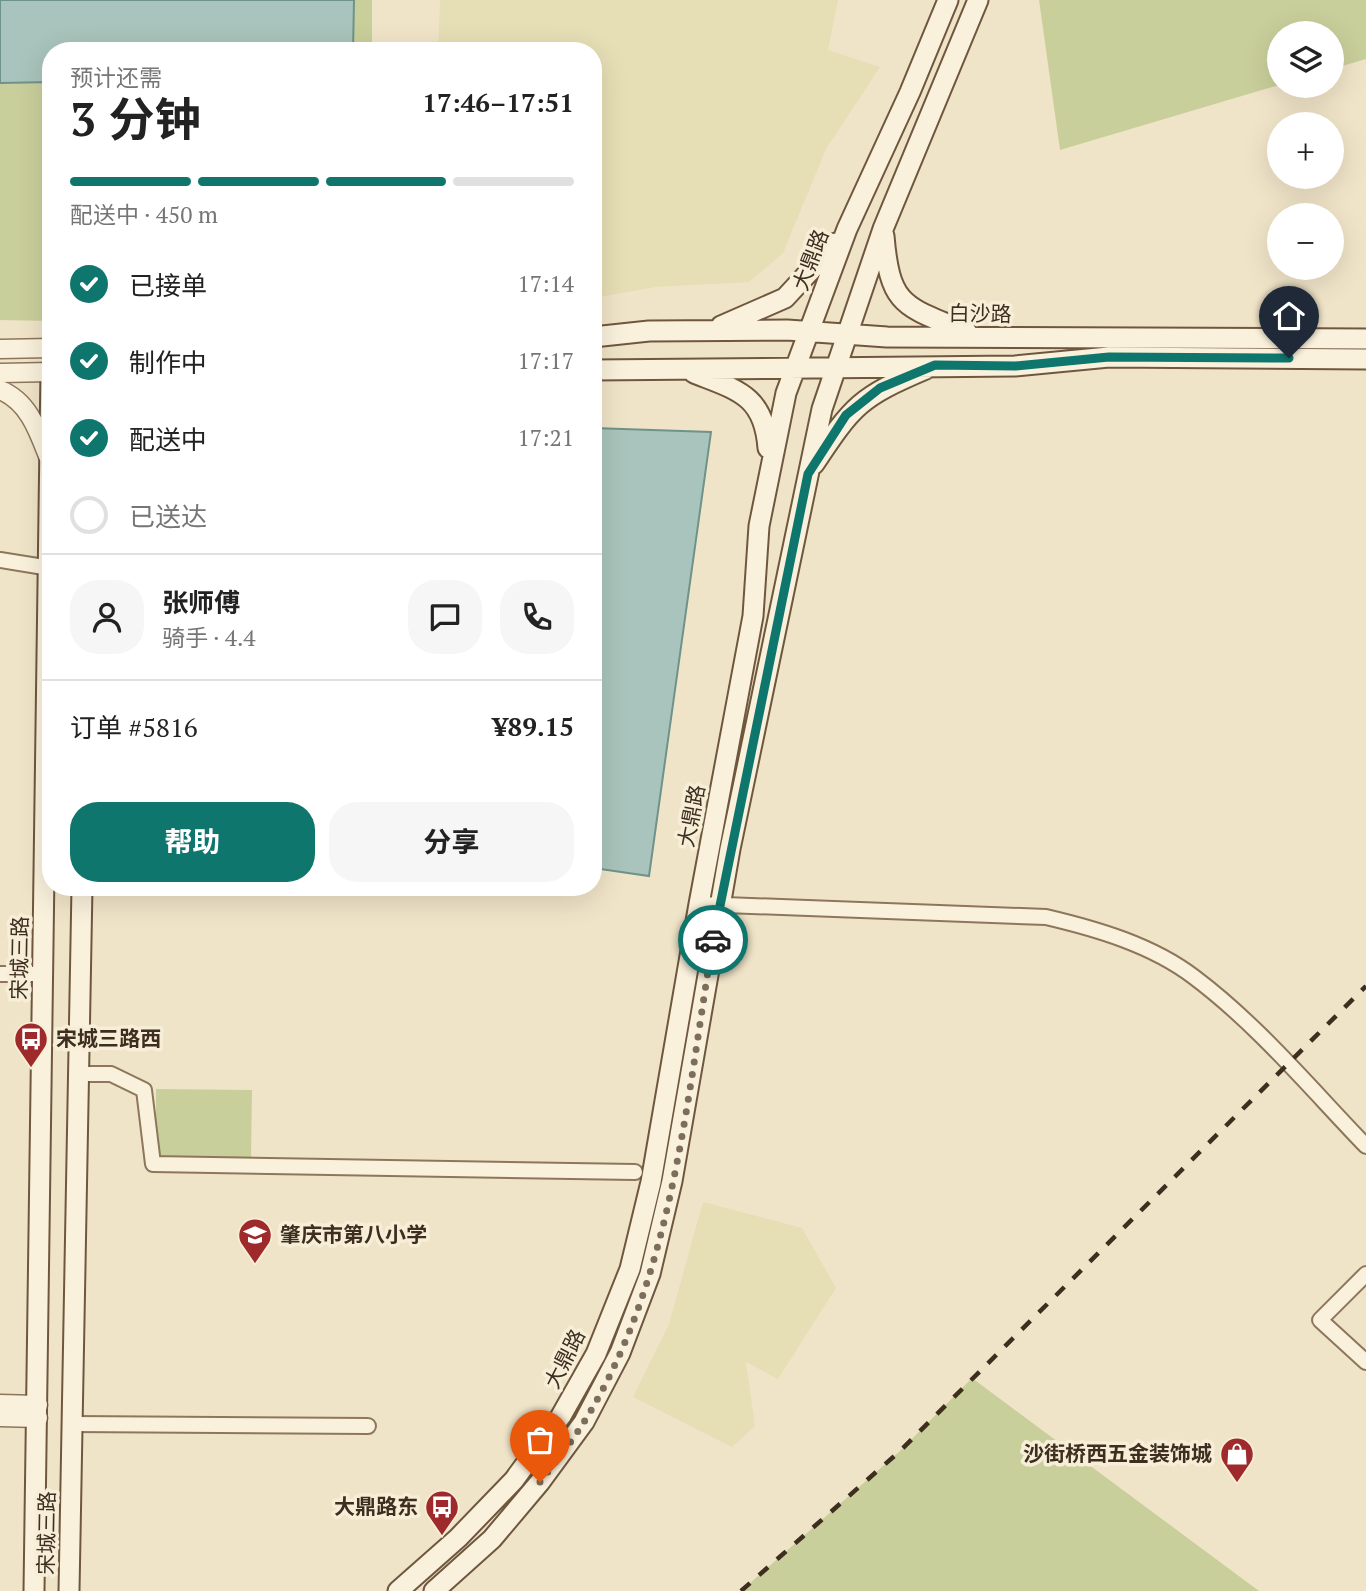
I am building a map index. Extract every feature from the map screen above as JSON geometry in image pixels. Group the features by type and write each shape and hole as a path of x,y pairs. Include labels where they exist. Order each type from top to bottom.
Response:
{"main road":[{"name":"大鼎路","path":"398,1591 458,1538 514,1480 561,1416 596,1354 630,1269 651,1182 753,616 759,526 794,366 847,229 948,0"},
{"name":"大鼎路","path":"434,1591 492,1539 540,1482 584,1422 620,1353 650,1274 673,1181 719,904 821,409 883,229 978,0"},
{"path":"711,331 785,298 847,229"},
{"path":"883,229 889,280 895,294 907,306 978,336"},
{"name":"白沙路","path":"602,336 649,331 808,331 1080,340 1366,339"},
{"path":"602,370 794,366 1015,366 1109,357 1366,359"},
{"path":"808,474 846,415 880,388 935,365"},
{"path":"686,370 739,391 751,400 766,425 769,472"},
{"name":"宋城三路","path":"34,1584 44,896"},
{"name":"宋城三路","path":"68,1585 82,896"},
{"path":"34,1584 68,1585"}],"street":[{"path":"0,349 42,348"},
{"path":"0,373 42,371"},
{"path":"0,390 25,408 37,426 42,440"},
{"path":"0,560 42,557"},
{"path":"699,904 1046,917 1092,928 1144,948 1193,976 1243,1018 1366,1146"},
{"path":"0,974 43,974"},
{"path":"79,1074 111,1074 144,1090 153,1164 635,1172"},
{"path":"1366,1275 1320,1320 1366,1362"},
{"path":"0,1404 38,1412"},
{"path":"0,1417 38,1412"},
{"path":"73,1424 368,1426"}],"shaded area":[{"path":"440,0 838,0 828,50 880,67 826,149 783,253 749,282 656,287 602,296 602,42 438,42"},
{"path":"703,1202 802,1228 836,1288 778,1379 746,1362 755,1426 732,1447 633,1397 669,1324"}],"green space":[{"path":"0,0 372,0 372,42 42,42 42,321 0,320"},
{"path":"1039,0 1366,0 1366,59 1344,65 1344,21 1267,21 1267,89 1060,150"},
{"path":"156,1089 252,1090 251,1159 156,1158"},
{"path":"972,1378 1259,1591 741,1591 900,1451"}],"water":[{"path":"0,0 354,0 353,42 42,42 42,82 0,83"},
{"path":"602,428 711,432 649,876 602,869"}],"railway":[{"path":"741,1591 900,1451 1366,986"}],"way so far":[{"path":"540,1482 584,1422 620,1353 650,1274 673,1181 713,940"}],"place":[{"name":"宋城三路西","path":"31,1069"},
{"name":"肇庆市第八小学","path":"255,1265"},
{"name":"沙街桥西五金装饰城","path":"1237,1484"},
{"name":"大鼎路东","path":"442,1537"}],"route":[{"path":"713,940 808,474 846,415 880,388 935,365 1015,366 1109,357 1289,358"}]}
